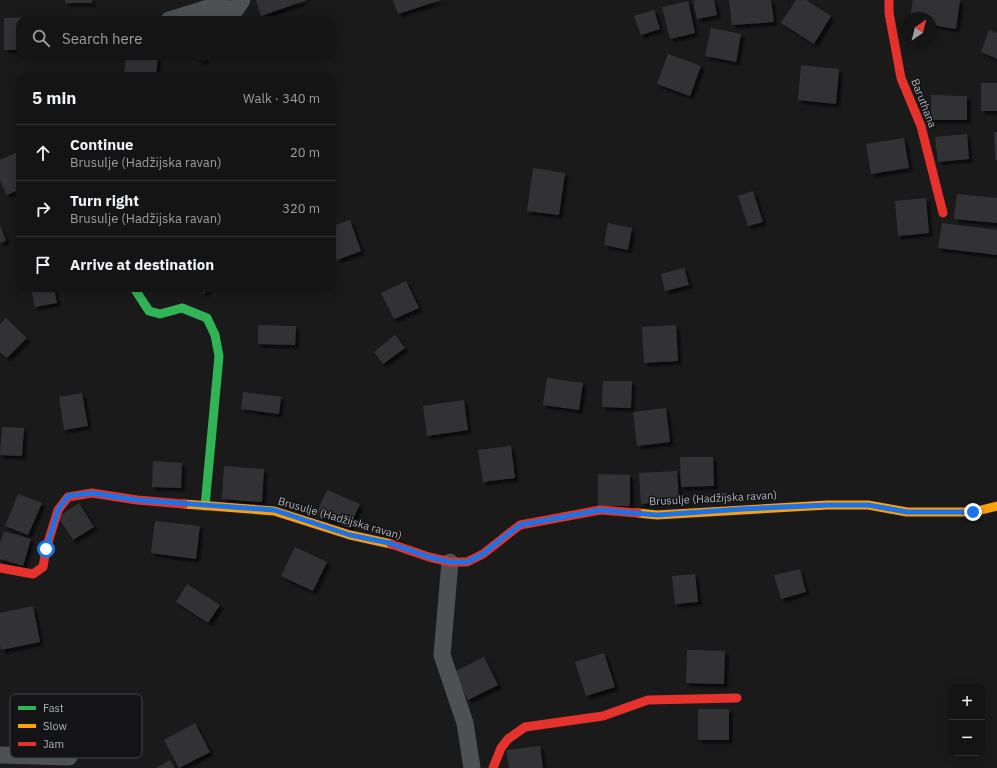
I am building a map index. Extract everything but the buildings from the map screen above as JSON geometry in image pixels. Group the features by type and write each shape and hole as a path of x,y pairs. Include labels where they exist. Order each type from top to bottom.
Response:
{"street":[{"path":"182,16 208,8 236,9 242,0"},
{"name":"Baruthana","path":"889,0 889,13 901,78 921,126 943,213"},
{"path":"137,292 149,311 160,314 182,308 207,318 215,335 219,356 205,506"},
{"name":"Brusulje (Hadžijska ravan)","path":"0,568 33,574 42,567 58,510 68,496 92,493 137,500 274,510 350,535 389,543 429,557 450,562 467,562 483,554 520,525 600,510 657,515 743,509 828,505 868,505 907,512 973,512 997,506"},
{"path":"450,562 442,655 465,723 472,768"},
{"path":"493,768 503,743 514,732 525,727 603,716 648,700 737,698"},
{"path":"0,755 10,755"}],"traffic: fast":[{"path":"137,292 149,311 160,314 182,308 207,318 215,335 219,356 205,506"}],"traffic: slow":[{"path":"184,504 274,511 350,535 391,544"},
{"path":"638,513 657,515 828,505 868,505 907,512 973,512 997,506"}],"traffic: jam":[{"path":"889,0 889,13 901,78 921,126 943,213"},
{"path":"0,568 33,574 43,567 46,549 58,510 68,497 92,493 137,500 184,504"},
{"path":"391,544 429,557 450,562 467,562 483,554 520,525 600,510 638,513"},
{"path":"493,768 501,748 508,739 525,727 603,716 648,700 737,698"}],"route":[{"path":"46,549 58,510 68,496 92,493 137,500 274,510 350,535 389,543 429,557 450,562 467,562 483,554 520,525 600,510 657,515 743,509 828,505 868,505 907,512 973,512"}]}
